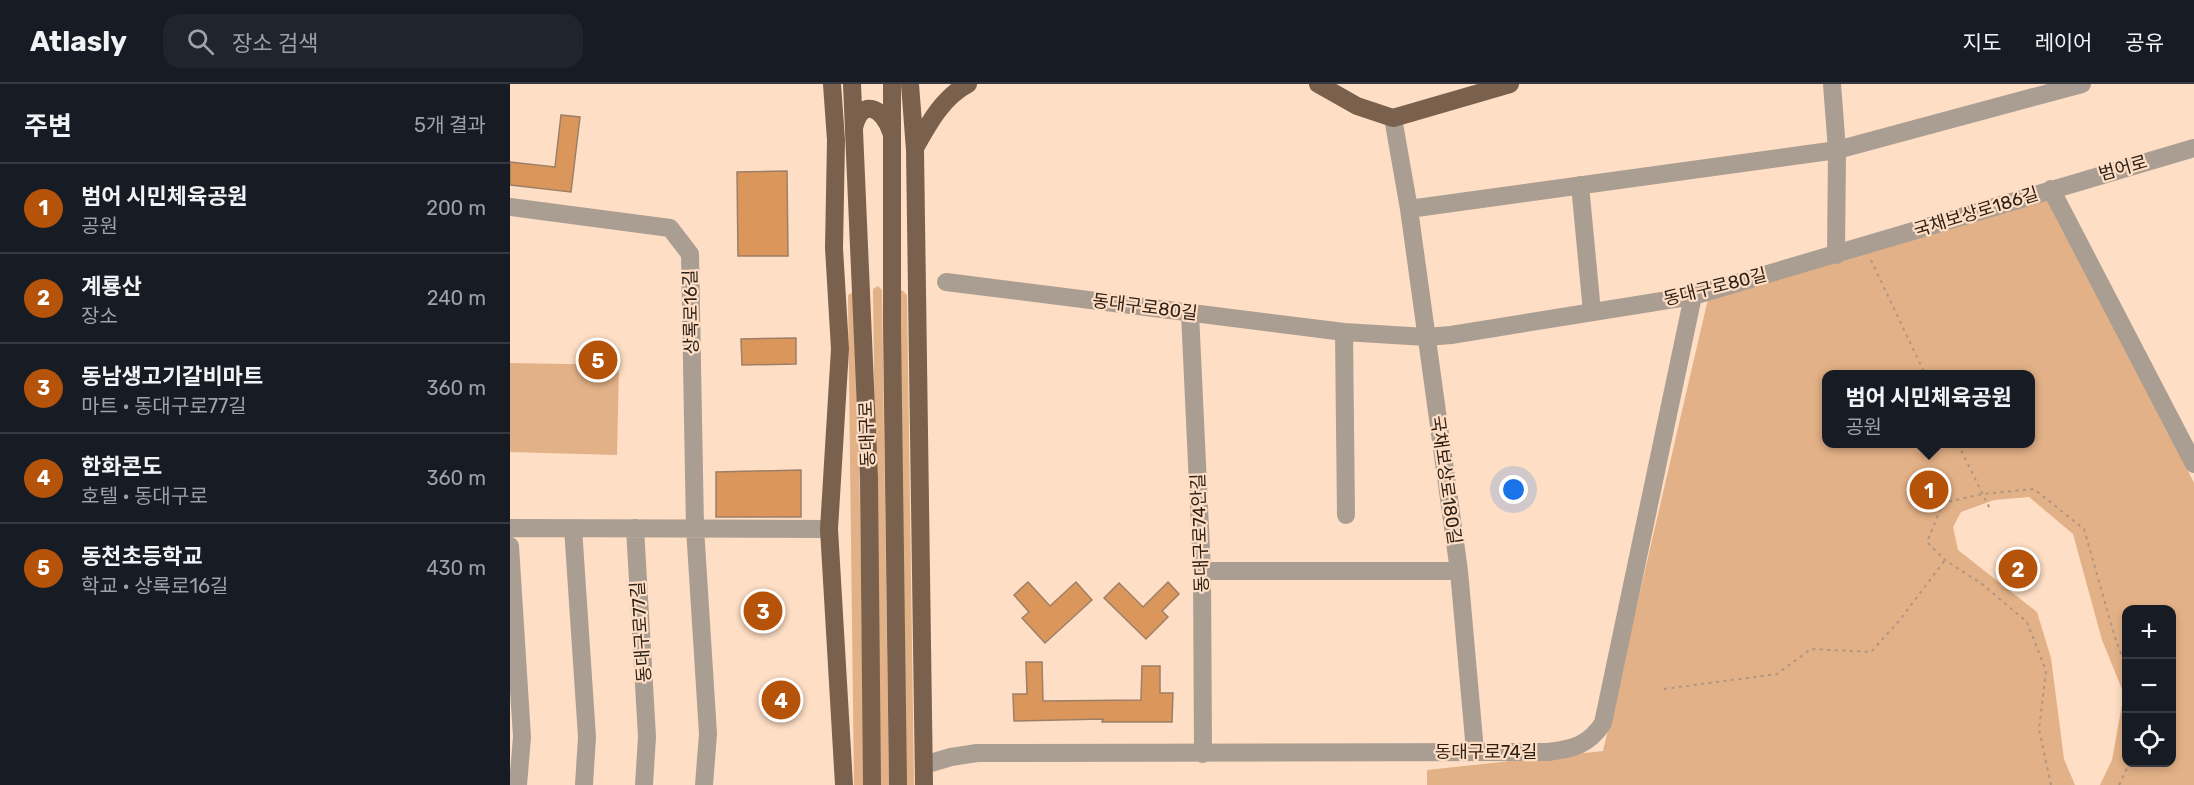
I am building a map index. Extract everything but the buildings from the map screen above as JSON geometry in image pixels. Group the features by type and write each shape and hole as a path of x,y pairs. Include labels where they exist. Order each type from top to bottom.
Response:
{"main road":[{"path":"816,84 825,99 836,140"},
{"path":"832,84 836,140"},
{"name":"동대구로","path":"852,84 869,478 872,785"},
{"name":"동대구로","path":"892,84 894,143 892,327 898,785"},
{"path":"910,84 915,150 924,785"},
{"path":"915,150 929,122 954,91 968,84"},
{"path":"1318,84 1357,106 1393,118 1510,84"},
{"path":"854,128 856,117 865,110 876,109 886,116 894,143"},
{"name":"동대구로","path":"836,140 834,248 840,349 829,529 844,785"}],"street":[{"path":"1832,84 1837,150 1836,255"},
{"path":"1409,209 1837,150 2082,84"},
{"name":"국채보상로180길","path":"1393,118 1409,209 1459,571 1475,751"},
{"name":"범어로","path":"2051,189 2194,148"},
{"path":"1580,184 1592,312"},
{"name":"국채보상로186길","path":"1836,255 2051,189 2194,464"},
{"name":"상록로16길","path":"510,207 670,228 690,254 695,528"},
{"name":"동대구로80길","path":"946,282 1344,332 1426,337 1693,296 1836,255"},
{"name":"동대구로74길","path":"924,765 951,757 977,753 1548,752 1571,749 1584,744 1603,723 1693,296"},
{"name":"동대구로74안길","path":"1190,313 1202,571 1203,753"},
{"path":"1344,332 1346,515"},
{"path":"510,528 829,529"},
{"path":"573,528 587,737 584,785"},
{"name":"동대구로77길","path":"634,528 647,737 644,785"},
{"path":"695,528 708,734 704,785"},
{"path":"510,546 522,737 518,785"},
{"path":"1202,571 1459,571"}],"path":[{"path":"1864,246 1923,370"},
{"path":"1960,448 1990,511"},
{"path":"2051,785 2039,729 2046,671 2027,622 1982,584 1945,560 1927,542 1943,503 1982,494 2034,489 2084,529 2116,641 2124,659"},
{"path":"1664,689 1777,674 1811,649 1871,652 1899,621 1945,560"},
{"path":"2119,785 2128,767"}],"shaded area":[{"path":"2051,198 2194,483 2194,785 2100,785 2112,760 2122,705 2122,767 2176,767 2176,605 2122,605 2122,689 2102,640 2073,534 2029,497 1994,500 1961,512 1953,527 1958,550 2037,612 2051,658 2064,759 2075,785 1427,785 1427,770 1603,751 1708,299"},
{"path":"878,286 882,290 889,785 879,785 873,289"},
{"path":"902,290 907,295 914,785 903,785 898,294"},
{"path":"853,292 857,296 864,785 854,785 848,295"},
{"path":"510,363 619,365 617,455 510,452"}],"place":[{"name":"동천초등학교","path":"598,360"},
{"name":"범어 시민체육공원","path":"1929,490"},
{"name":"계룡산","path":"2018,569"},
{"name":"동남생고기갈비마트","path":"763,611"},
{"name":"한화콘도","path":"781,700"}]}
